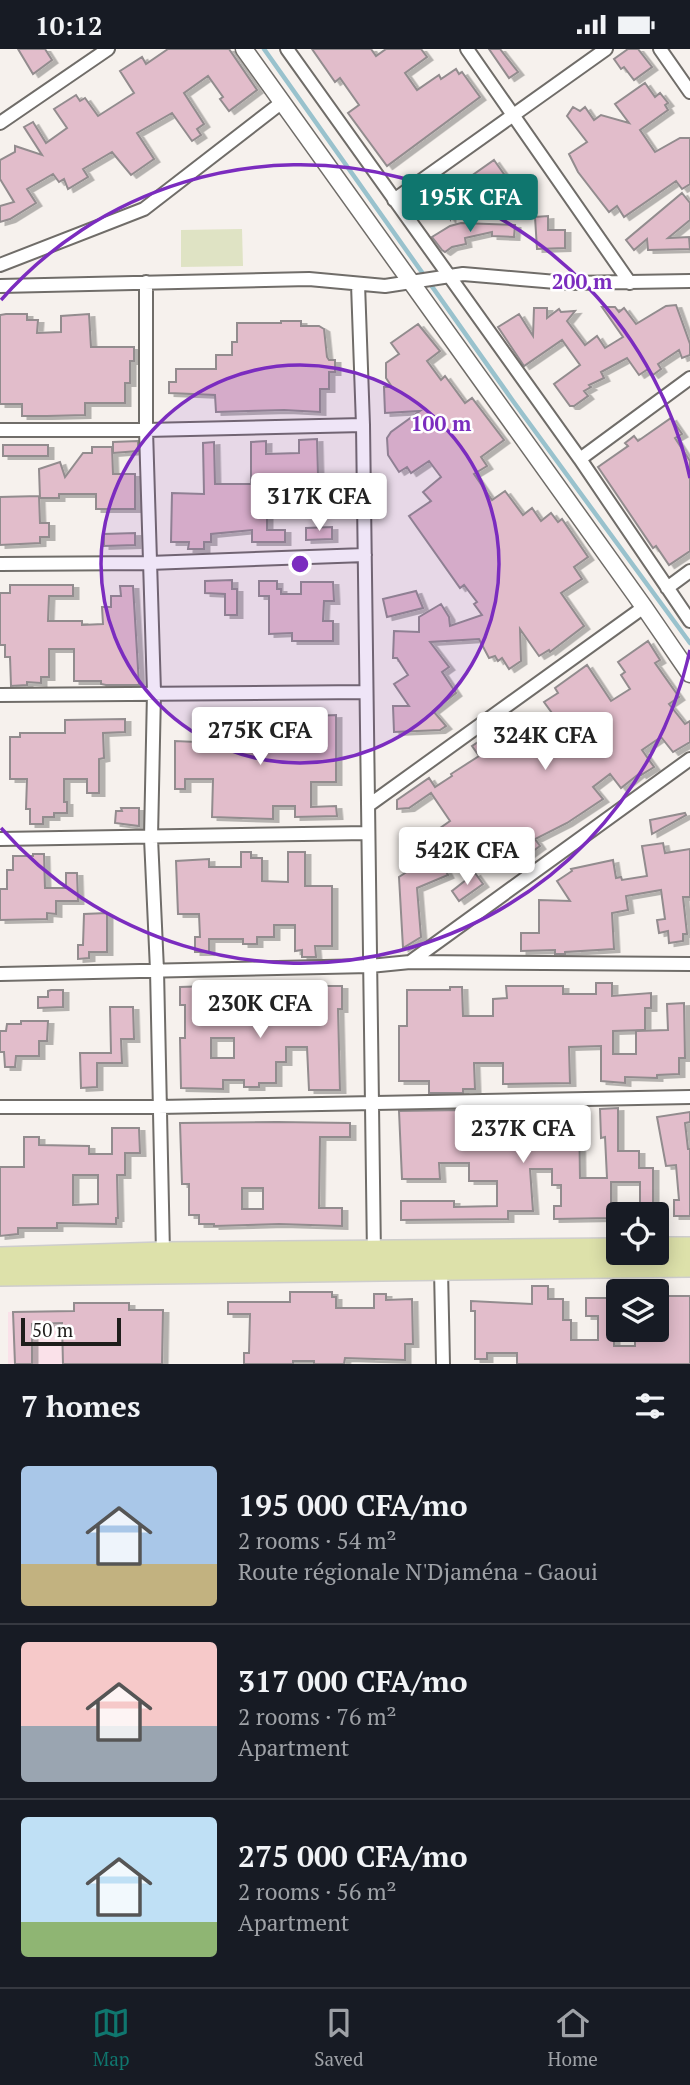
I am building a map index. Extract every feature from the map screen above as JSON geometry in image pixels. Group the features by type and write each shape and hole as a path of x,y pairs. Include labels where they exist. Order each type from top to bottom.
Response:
{"main road":[{"path":"669,1248 690,1248"},
{"path":"0,1275 374,1261 606,1249"},
{"path":"0,1258 163,1253 374,1261 440,1270 690,1266"}],"street":[{"path":"0,123 107,49"},
{"path":"244,49 414,283 690,674"},
{"path":"288,49 444,276 580,459 690,621"},
{"path":"467,49 630,283"},
{"path":"394,200 606,49"},
{"path":"660,49 690,92"},
{"path":"0,265 144,209 281,103"},
{"path":"0,286 309,279 384,286 463,274 568,283 690,281"},
{"path":"146,282 146,430 154,692 151,838 157,971 163,1253"},
{"path":"358,284 363,425 374,1261"},
{"path":"580,459 690,378"},
{"path":"0,430 363,425"},
{"path":"0,564 149,563 365,555"},
{"path":"667,588 690,571"},
{"path":"369,805 644,607"},
{"path":"0,695 366,692"},
{"path":"410,962 690,759"},
{"path":"0,839 368,833"},
{"path":"0,974 370,966 410,962 690,964"},
{"path":"0,1107 158,1107 690,1097"},
{"path":"440,1270 443,1364"}],"shaded area":[{"path":"70,1311 71,1364 8,1364 8,1312"}],"green space":[{"path":"242,229 243,266 181,267 181,230"}],"building":[{"path":"18,49 45,49 52,60 33,74"},
{"path":"168,49 229,49 257,90 229,111 208,76 184,93 204,124 197,129 201,135 192,141 172,113 137,133 154,159 131,175 112,152 83,169 88,177 68,189 64,179 59,182 53,174 27,189 36,203 0,222 0,206 14,202 0,179 0,160 15,152 15,146 42,155 24,127 33,122 46,143 67,128 54,109 76,95 80,101 85,98 98,116 134,93 120,71 142,57 146,64"},
{"path":"312,49 371,49 376,56 386,49 421,49 427,57 405,73 417,90 439,75 441,79 456,69 459,74 462,72 480,97 387,166 348,113 359,105 340,78 335,82"},
{"path":"489,49 500,49 518,72 509,78"},
{"path":"628,49 638,49 652,67 634,80 614,59"},
{"path":"645,83 655,97 660,93 668,103 665,105 668,110 640,130 655,152 680,138 690,138 690,184 682,189 676,181 624,217 617,206 609,212 578,172 569,154 587,142 567,116 573,107 580,111 585,107 594,120 601,115 629,123 615,104"},
{"path":"494,160 506,177 489,190 516,188 516,206 450,208 450,219 437,201 449,192 453,197 480,197 467,179"},
{"path":"682,193 690,203 690,220 668,238 689,237 690,249 648,250 647,239 634,250 626,240"},
{"path":"548,216 548,230 565,230 565,248 537,249 535,217"},
{"path":"461,223 515,225 514,237 492,236 492,232 465,238 466,244 452,247 445,252 432,237"},
{"path":"676,305 690,344 690,355 682,358 679,350 658,364 661,369 653,375 648,369 639,375 627,358 601,372 604,378 589,385 591,387 584,391 588,396 574,406 570,406 554,384 580,365 562,340 524,366 498,327 519,314 533,336 534,308 547,308 547,318 559,309 561,312 575,311 567,321 585,345 597,336 605,348 623,337 602,307 615,307 619,312 624,308 636,324 666,306"},
{"path":"27,314 27,320 38,320 37,333 61,332 61,316 89,314 91,347 134,347 134,361 130,361 130,383 125,383 125,403 85,403 85,415 47,416 22,416 22,404 0,404 0,315"},
{"path":"301,321 301,326 319,326 324,329 327,357 329,360 335,360 335,372 329,372 329,389 320,389 320,412 216,412 215,395 169,393 169,382 176,382 176,369 216,369 216,355 232,355 232,342 237,342 237,323"},
{"path":"418,324 440,351 427,361 441,380 445,376 465,403 472,398 504,440 481,457 487,466 474,474 492,500 505,491 523,515 532,508 541,521 551,513 558,522 562,519 588,557 574,567 582,579 561,593 584,626 550,652 549,650 539,656 520,629 521,661 509,669 502,658 498,661 495,656 489,658 479,639 430,642 449,667 442,672 456,693 433,711 446,726 440,730 394,732 393,706 409,706 394,684 408,675 397,658 393,658 394,631 419,632 419,617 441,604 449,617 450,626 482,615 474,604 477,602 464,585 460,588 409,516 431,501 423,492 441,477 429,461 411,473 407,467 399,472 388,455 387,438 391,432 420,411 385,413 384,387 392,387 386,378 386,363 399,354 391,343"},
{"path":"671,418 682,434 675,438 690,461 690,551 669,565 656,546 653,548 598,467 628,446 625,443 634,436 638,441"},
{"path":"317,439 318,475 330,475 330,490 285,490 285,502 267,501 267,530 285,530 285,542 252,542 252,530 211,534 211,542 204,542 204,549 188,549 189,542 171,542 172,493 204,494 203,443 214,442 215,484 251,484 251,442 266,441 266,454 299,453 299,440"},
{"path":"138,441 138,451 113,453 113,442"},
{"path":"3,445 48,445 48,456 3,456"},
{"path":"92,447 112,447 113,474 135,474 135,509 96,509 96,494 59,494 59,498 40,498 39,469 60,462 65,477 83,453 92,453"},
{"path":"39,496 40,523 49,523 49,537 40,537 40,543 0,545 0,497"},
{"path":"332,527 332,539 306,540 306,528"},
{"path":"135,533 135,545 104,546 104,534"},
{"path":"232,580 232,589 237,589 237,615 225,615 225,594 205,593 205,581"},
{"path":"259,581 277,581 277,589 281,589 281,594 301,594 301,582 333,582 334,601 324,601 323,621 333,621 333,641 292,641 292,633 269,634 269,596 259,596"},
{"path":"10,585 73,585 73,596 49,596 48,621 82,621 82,625 103,624 102,607 111,607 111,596 121,596 120,586 133,586 139,685 74,681 74,649 49,649 49,677 41,677 41,683 27,682 27,685 11,686 10,657 5,657 5,645 0,645 0,593 10,593"},
{"path":"416,591 423,608 387,617 383,599"},
{"path":"648,641 660,660 655,663 679,697 669,704 685,724 690,721 690,742 673,752 661,737 642,750 654,767 641,775 640,773 621,788 610,774 593,787 603,799 567,823 535,839 540,846 511,867 499,850 486,859 471,839 440,860 448,875 417,888 421,937 403,948 399,877 420,863 420,857 413,847 450,821 431,793 409,808 397,809 397,800 429,778 435,787 452,776 451,774 479,756 472,746 520,714 534,735 557,720 544,702 558,693 555,688 587,665 611,701 630,689 621,675 625,672 618,662"},
{"path":"336,715 336,782 311,782 311,807 336,806 337,816 295,817 295,806 273,806 273,819 212,817 213,779 185,779 185,789 175,789 175,741 196,742 196,716 208,716 208,734 232,734 232,724 254,724 254,716 281,716 281,735 314,733 314,716"},
{"path":"125,719 125,732 103,733 104,758 99,759 99,793 87,793 87,779 64,779 67,813 54,813 54,817 43,817 43,824 30,824 30,809 26,809 27,779 10,779 10,737 20,737 20,733 65,733 65,720"},
{"path":"121,808 139,808 139,826 115,823 116,811 122,811"},
{"path":"685,813 686,815 652,834 650,820"},
{"path":"663,843 665,853 690,849 690,897 683,897 687,934 683,934 683,941 669,943 668,931 659,933 657,920 665,919 661,890 626,896 628,910 612,913 614,949 565,954 555,954 555,950 521,951 521,933 539,933 539,900 570,901 557,881 572,871 571,869 613,860 616,878 621,877 622,880 647,876 642,846"},
{"path":"241,852 251,852 251,858 262,858 262,881 288,882 288,852 305,852 305,886 332,886 332,946 315,946 316,957 302,957 302,950 295,951 295,925 274,925 274,937 257,937 257,944 243,944 243,939 209,939 209,952 195,952 195,937 200,937 199,914 178,914 176,861 209,859 209,867 241,867"},
{"path":"44,854 45,888 66,888 66,873 77,873 78,901 56,901 56,914 47,913 47,919 0,920 0,889 7,889 7,870 13,870 13,856"},
{"path":"475,873 483,884 459,901 452,891"},
{"path":"107,913 107,952 89,952 89,958 78,959 78,945 83,945 84,914"},
{"path":"596,983 612,983 612,996 651,993 651,1008 645,1008 645,1030 613,1031 613,1054 636,1054 636,1031 668,1030 667,1004 684,1003 685,1058 679,1058 679,1074 657,1075 657,1078 625,1077 625,1083 601,1081 601,1046 569,1047 570,1083 503,1084 503,1063 474,1063 475,1089 463,1089 463,1093 429,1093 429,1081 399,1081 399,1026 407,1026 407,990 450,990 450,987 462,987 463,1016 493,1016 493,999 507,998 506,986 563,986 563,994 596,994"},
{"path":"211,986 211,1020 245,1020 245,1001 308,1002 307,993 324,993 324,986 342,986 342,1009 338,1009 340,1090 309,1090 307,1047 286,1047 286,1062 276,1062 276,1083 259,1083 259,1087 244,1087 244,1080 223,1080 223,1089 181,1088 180,1038 185,1038 185,1005 180,1005 180,987","holes":["211,1038 234,1038 234,1058 211,1058"]},
{"path":"63,990 63,1007 38,1008 38,997 48,997 48,991"},
{"path":"110,1007 133,1007 134,1039 121,1039 122,1063 97,1063 97,1087 81,1088 80,1053 111,1053"},
{"path":"21,1021 48,1021 47,1041 39,1041 39,1056 16,1056 15,1067 5,1067 4,1052 0,1052 0,1031 6,1031 7,1024 21,1024"},
{"path":"618,1108 618,1151 639,1151 639,1168 653,1168 653,1202 640,1202 640,1182 611,1182 611,1202 606,1202 606,1218 554,1219 554,1206 561,1206 561,1185 552,1185 552,1169 530,1169 533,1211 508,1211 508,1219 401,1220 401,1201 454,1201 454,1207 497,1206 497,1181 469,1181 469,1163 439,1163 440,1179 402,1179 399,1111 463,1110 463,1144 495,1144 495,1109 534,1111 534,1125 561,1124 561,1109 579,1109 580,1178 607,1178 605,1137 601,1138 600,1109"},
{"path":"690,1112 690,1122 685,1123 690,1149 690,1216 674,1216 674,1200 679,1200 676,1165 666,1166 657,1117"},
{"path":"180,1123 350,1123 350,1137 320,1137 319,1208 342,1208 342,1226 199,1224 199,1215 189,1215 189,1184 182,1184","holes":["242,1188 263,1188 263,1209 242,1209"]},
{"path":"112,1128 139,1128 140,1153 125,1153 125,1175 117,1175 116,1224 57,1223 57,1228 18,1228 18,1234 0,1236 0,1167 24,1167 24,1137 39,1137 39,1145 89,1146 89,1154 112,1154","holes":["73,1175 98,1175 98,1204 73,1205"]},
{"path":"532,1286 548,1286 548,1299 563,1299 563,1320 571,1320 571,1340 598,1340 598,1316 586,1316 586,1298 606,1298 606,1342 614,1342 614,1346 635,1346 635,1342 669,1342 669,1296 690,1296 690,1364 517,1364 517,1353 487,1353 487,1359 475,1359 475,1311 471,1311 471,1301 532,1304"},
{"path":"290,1292 332,1292 332,1297 336,1297 336,1308 374,1308 374,1294 386,1294 386,1300 412,1299 413,1344 405,1344 405,1360 345,1358 344,1364 293,1361 293,1364 244,1364 244,1353 249,1353 250,1314 228,1314 228,1302 290,1302"},
{"path":"74,1303 129,1303 129,1310 163,1310 162,1364 63,1364 62,1323 32,1324 32,1364 15,1364 13,1312 74,1311"}],"waterway":[{"path":"264,49 513,401 690,643"}]}
